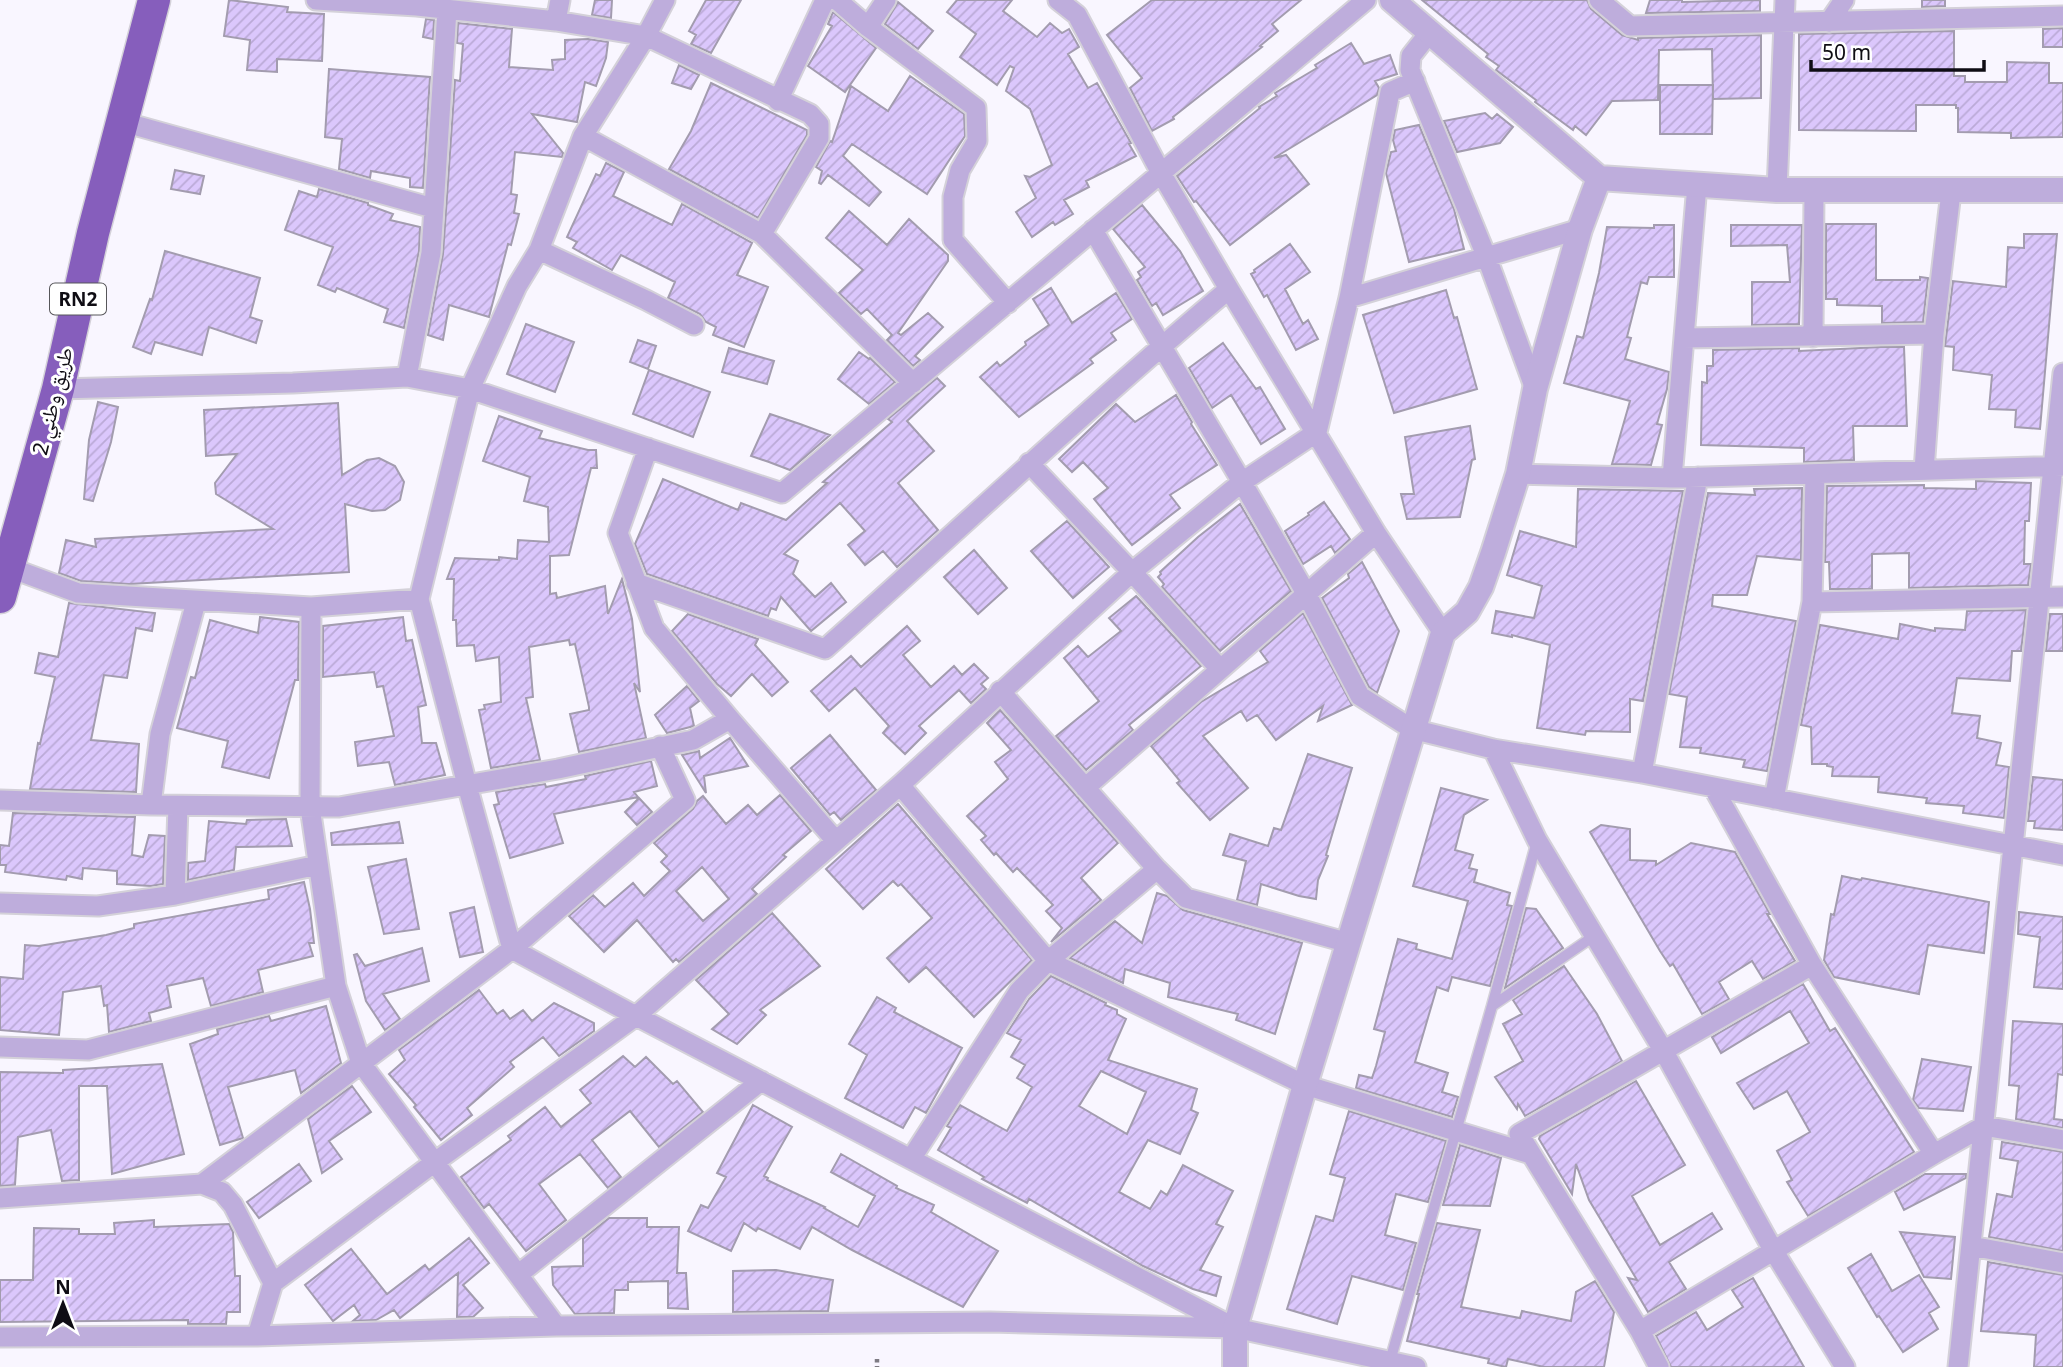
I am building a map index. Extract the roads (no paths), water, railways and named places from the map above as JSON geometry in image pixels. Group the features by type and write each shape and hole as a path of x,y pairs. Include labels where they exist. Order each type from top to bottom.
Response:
{"highway":[{"name":"طريق وطني 2","path":"4,582 58,389 93,233 155,0"}],"street":[{"path":"316,0 417,3 447,10 556,21 646,36 810,114 819,124 819,138 762,234"},
{"path":"556,21 560,0"},
{"path":"665,0 646,36 583,136 539,250 517,286 470,389 419,599 512,949 1235,1328"},
{"path":"778,100 825,0"},
{"path":"837,0 868,27 976,108 977,141 960,170 953,197 953,240 1008,303"},
{"path":"868,27 887,0"},
{"path":"1058,0 1077,15 1161,173 1229,289 1377,533 1443,633"},
{"path":"58,389 407,377 470,389 782,494 1366,0"},
{"path":"1392,0 1599,178 1777,191 2063,190"},
{"path":"1599,0 1630,26 2063,16"},
{"path":"1777,191 1785,0"},
{"path":"1829,22 1844,0"},
{"path":"407,377 430,267 447,10"},
{"path":"1430,33 1411,55 1410,70 1487,258 1535,388"},
{"path":"257,1336 273,1283 636,1016 900,785 1132,572 1242,482 1317,432 1349,298 1390,92 1415,81"},
{"path":"123,122 433,208"},
{"path":"583,136 762,234 913,383"},
{"path":"1235,1367 1235,1328 1412,729 1443,633 1467,611 1481,587 1518,474 1535,388 1580,229 1599,178"},
{"path":"1672,478 1697,185"},
{"path":"1813,337 1814,191"},
{"path":"1924,470 1934,334 1951,192"},
{"path":"1349,298 1580,229"},
{"path":"1093,230 1163,345 1307,595 1360,696 1412,729 1493,749 1642,773 2063,855"},
{"path":"539,250 646,300 694,326"},
{"path":"636,583 825,649 928,558 1029,463 1229,289"},
{"path":"1684,338 1934,334"},
{"path":"1958,1367 2039,598 2058,467 2063,373"},
{"path":"648,448 618,533 654,628 836,841"},
{"path":"1029,463 1220,669"},
{"path":"1518,474 1672,478 2058,467"},
{"path":"1774,799 1812,601 1815,474"},
{"path":"1642,773 1698,477"},
{"path":"1085,788 1377,533"},
{"path":"4,582 78,593 311,607 419,599"},
{"path":"1812,601 2063,597"},
{"path":"151,805 160,734 196,601"},
{"path":"311,607 310,807 337,986 361,1062 556,1326"},
{"path":"1000,691 1157,869 1186,898 1349,943"},
{"path":"0,800 178,806 340,807 558,769 693,740 730,719"},
{"path":"202,1184 512,949 685,800 660,746"},
{"path":"1493,749 1537,840 1663,1050 1773,1250 1845,1367"},
{"path":"900,785 1048,961 1305,1085 1531,1154"},
{"path":"1713,787 1812,965 1934,1154"},
{"path":"175,895 178,806"},
{"path":"0,903 98,906 175,895 318,865"},
{"path":"911,1159 1019,991 1048,961 1157,869"},
{"path":"1659,1367 1640,1331 1518,1134 1812,965"},
{"path":"0,1046 88,1050 337,986"},
{"path":"519,1274 761,1081"},
{"path":"1640,1331 1984,1126 2063,1140"},
{"path":"0,1198 202,1184 222,1192 233,1205 273,1283"},
{"path":"1971,1245 2063,1263"},
{"path":"0,1337 257,1336 556,1326 990,1322 1235,1328 1416,1367"}],"lane":[{"path":"1390,1361 1537,840"},
{"path":"1492,1006 1594,936"}]}
